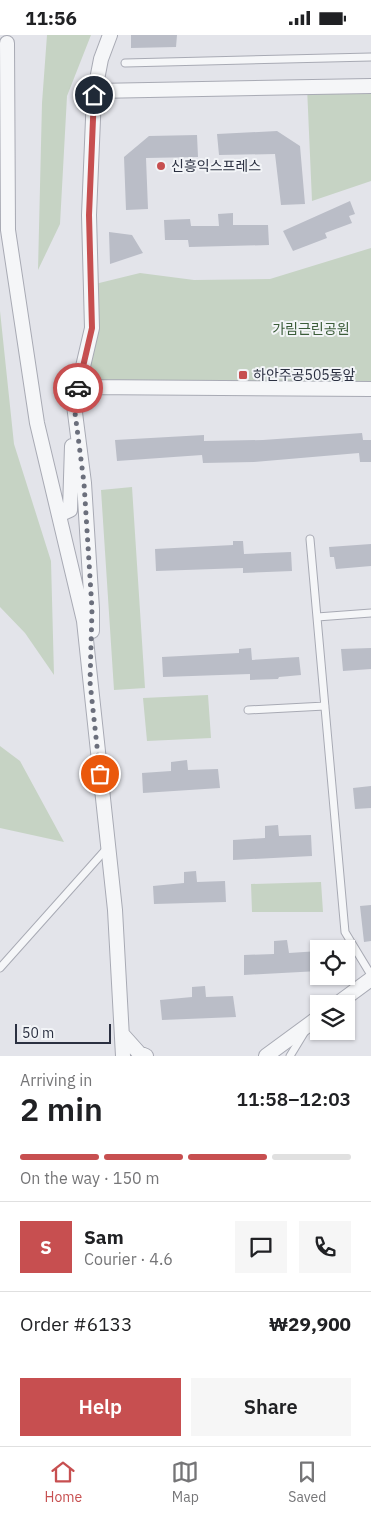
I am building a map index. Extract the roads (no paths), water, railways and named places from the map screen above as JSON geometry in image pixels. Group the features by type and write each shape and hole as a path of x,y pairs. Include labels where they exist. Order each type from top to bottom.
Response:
{"street":[{"path":"59,515 70,510 74,405 92,328 89,215 95,91 101,59 110,35"},
{"path":"7,43 8,231 37,423 84,621 115,910 123,1056"},
{"path":"95,91 371,86"},
{"path":"90,682 92,609 84,483 74,405 85,387 371,389"},
{"path":"349,995 371,979"},
{"path":"266,1056 310,1024"},
{"path":"122,1034 139,1053 146,1056"}],"lane":[{"path":"125,63 371,57"},
{"path":"310,539 345,932 371,975"},
{"path":"317,617 371,613"},
{"path":"248,709 325,706"},
{"path":"0,968 108,847"},
{"path":"290,1056 310,1027"}],"place":[{"name":"신흥익스프레스","path":"161,166"},
{"name":"하안주공505동앞","path":"243,375"}],"park label":[{"name":"가림근린공원","path":"311,329"}]}
